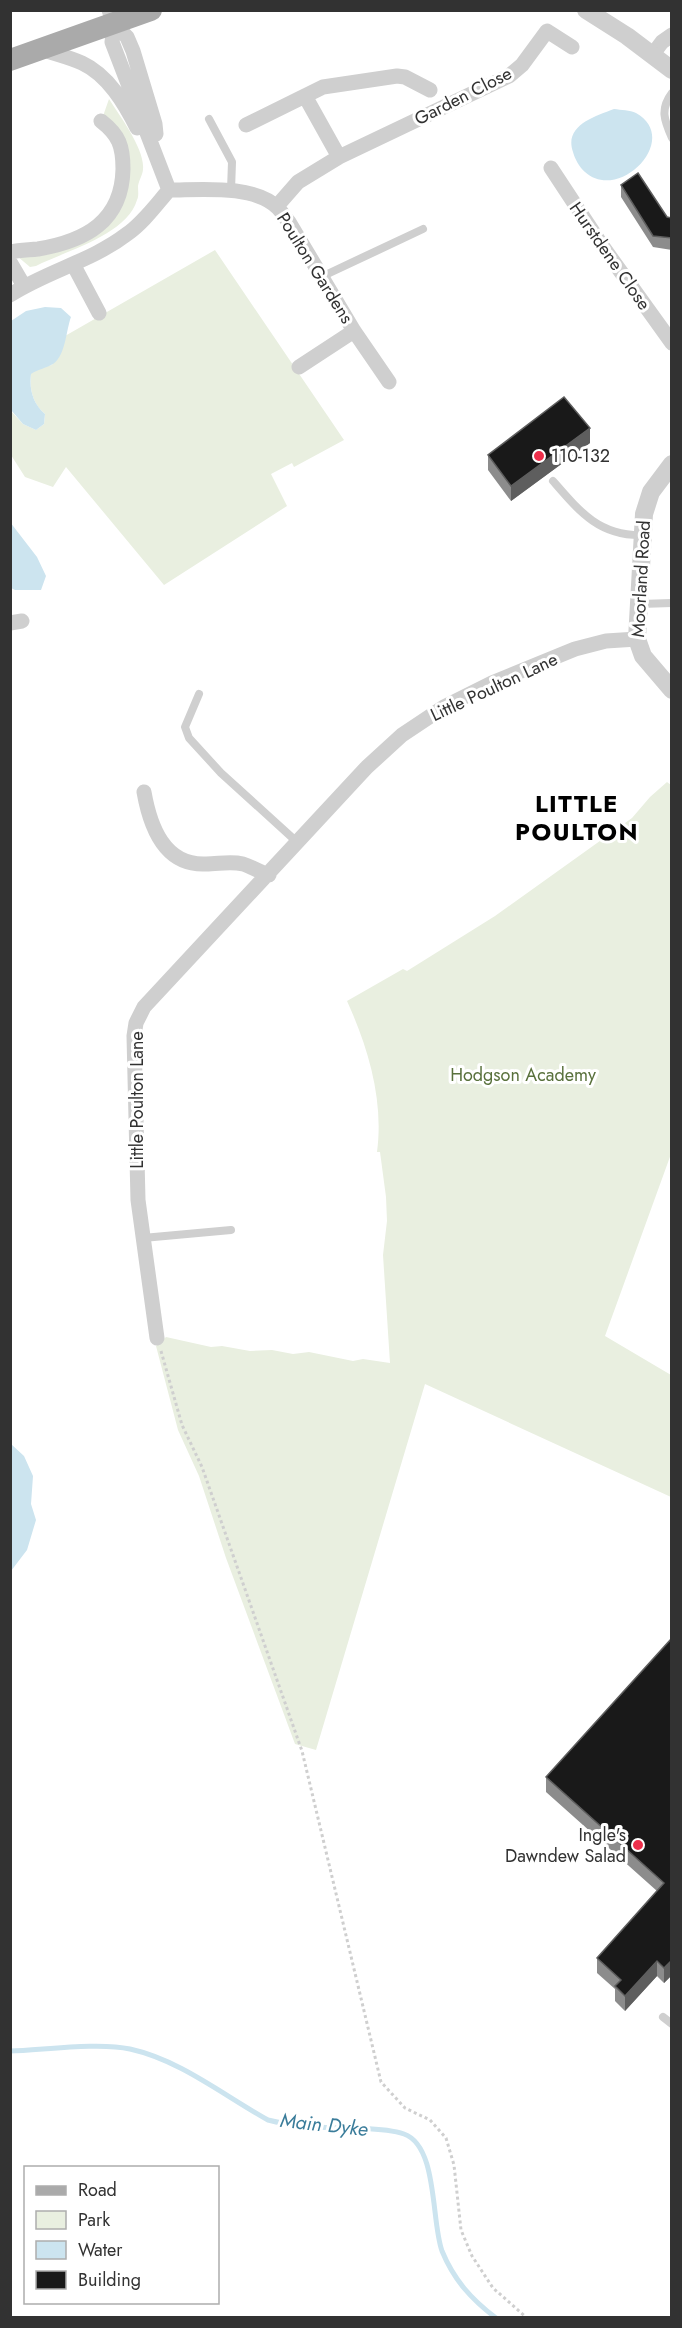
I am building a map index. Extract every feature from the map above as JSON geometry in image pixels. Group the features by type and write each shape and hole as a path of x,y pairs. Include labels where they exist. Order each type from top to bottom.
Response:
{"main road":[{"path":"10,60 41,49 111,17 151,10"}],"street":[{"path":"586,10 672,70"},
{"path":"10,295 128,234 169,190 112,42 111,17"},
{"path":"111,17 127,37 133,51 155,124 158,157"},
{"name":"Garden Close","path":"277,206 298,183 339,157 509,76 522,65 551,26 572,47"},
{"path":"652,54 662,42 672,35"},
{"path":"41,49 82,63 106,80 128,110 141,138 158,157"},
{"name":"Garden Close","path":"246,125 323,87 405,76 430,90"},
{"path":"305,96 339,157"},
{"path":"10,252 43,248 76,238 102,224 111,212 121,188 122,151 114,131 101,122"},
{"name":"Hurstdene Close","path":"551,168 603,247 672,343"},
{"name":"Poulton Gardens","path":"169,190 231,190 247,193 277,206 289,222 354,331 389,382"},
{"path":"10,262 24,286"},
{"path":"73,264 99,313"},
{"name":"Poulton Gardens","path":"299,367 354,331"},
{"name":"Moorland Road","path":"672,464 651,492 644,514 637,639 643,657 672,690"},
{"name":"Little Poulton Lane","path":"157,1338 136,1166 136,1023 144,1007 269,875 297,842 402,735 444,706 492,683 575,649 606,641 637,639"},
{"path":"144,792 151,824 162,844 175,857 191,863 243,864 269,875"}],"lane":[{"path":"672,93 663,109 672,138"},
{"path":"210,119 232,162 231,190"},
{"path":"321,277 423,229"},
{"path":"553,482 593,524 626,536 642,535"},
{"path":"639,604 672,603"},
{"path":"199,694 185,726 189,738 221,773 297,842"},
{"path":"143,1238 231,1230"},
{"path":"663,2017 672,2024"}],"path":[{"path":"157,1338 182,1425 202,1467 302,1751 381,2082 405,2108 430,2120 446,2138 454,2165 461,2230 472,2256 493,2288 527,2318"}],"green space":[{"path":"109,99 131,132 143,161 137,200 131,212 108,232 78,248 30,267 17,256 77,241 126,183 103,116"},
{"path":"215,250 344,440 294,467 292,463 271,474 287,506 164,585 66,467 53,487 25,477 11,455 10,410 23,424 36,430 44,424 45,414 37,406 33,396 31,373 40,367 52,365 65,336"},
{"name":"Hodgson Academy","path":"667,782 671,785 671,1154 605,1336 671,1375 671,1497 425,1384 316,1750 295,1744 226,1558 199,1476 178,1430 156,1346 166,1337 211,1347 222,1346 250,1351 272,1350 293,1354 309,1352 353,1361 363,1359 390,1363 383,1255 387,1221 386,1197 380,1152 377,1152 379,1132 376,1094 368,1055 347,1001 403,969 407,971 495,916 632,818"}],"water":[{"path":"614,109 636,113 648,124 652,138 649,151 640,164 628,174 614,180 599,179 581,168 571,143 576,129 582,124"},
{"path":"45,307 61,308 71,317 61,355 51,365 31,374 33,396 37,406 45,414 44,424 36,430 23,424 11,410 11,321 26,311"},
{"path":"10,522 37,557 46,576 41,590 11,588"},
{"path":"11,1444 24,1456 33,1476 31,1504 36,1520 27,1550 11,1571"}],"building":[{"path":"638,173 667,217 672,218 672,238 653,236 621,185"},
{"name":"110-132","path":"564,397 590,428 511,486 488,455"},
{"name":"Ingle's Dawndew Salad","path":"672,1638 672,1962 664,1968 657,1961 625,1996 615,1986 621,1980 597,1958 664,1883 546,1777"}],"waterway":[{"name":"Main Dyke","path":"10,2051 87,2046 130,2049 148,2054 184,2070 268,2120 298,2126 377,2129 404,2134 415,2141 423,2153 428,2168 442,2251 464,2288 496,2318"}],"place":[{"name":"110-132","path":"539,456"},
{"name":"Ingle's Dawndew Salad","path":"638,1845"}],"district":[{"name":"LITTLE POULTON","path":"577,817"}]}
